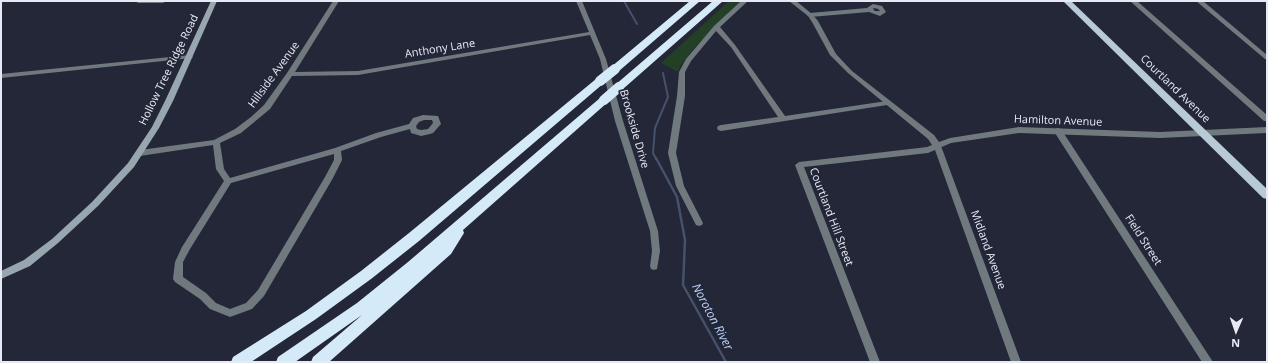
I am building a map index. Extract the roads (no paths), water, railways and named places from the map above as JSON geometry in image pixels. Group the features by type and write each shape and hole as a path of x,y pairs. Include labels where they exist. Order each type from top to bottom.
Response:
{"highway":[{"path":"238,362 305,319 373,270 695,1"},
{"path":"283,362 388,286 718,1"},
{"path":"318,362 446,250 467,219"}],"main road":[{"name":"Hollow Tree Ridge Road","path":"1,275 27,263 55,241 95,204 131,165 140,153 169,101 214,1"},
{"name":"Courtland Avenue","path":"1067,1 1267,195"}],"street":[{"path":"138,1 163,1"},
{"name":"Hillside Avenue","path":"140,153 216,142 238,131 261,114 290,74 336,1"},
{"name":"Brookside Drive","path":"579,1 603,59 619,121 654,231 656,251 654,266"},
{"path":"699,223 680,186 672,153 682,72 688,60 716,27 745,1"},
{"path":"792,1 810,15 815,21 833,55 850,72 887,103 931,137 937,146"},
{"path":"1133,1 1267,119"},
{"path":"1199,1 1267,58"},
{"path":"810,15 870,10"},
{"path":"716,27 733,46 783,118"},
{"name":"Anthony Lane","path":"290,74 358,73 593,33"},
{"path":"1,76 190,57"},
{"path":"722,128 887,103"},
{"path":"337,150 338,160 329,178 261,293 249,306 230,313 213,306 203,296 178,279 179,262 186,247 228,181 337,150 379,135 412,126"},
{"name":"Hamilton Avenue","path":"937,146 950,141 1014,130 1134,135 1205,134 1267,130"},
{"name":"Field Street","path":"1058,131 1208,362"},
{"path":"216,142 220,169 228,181"},
{"name":"Courtland Hill Street","path":"875,362 799,166 928,150 937,146"},
{"name":"Midland Avenue","path":"937,146 1016,362"}],"waterway":[{"name":"Noroton River","path":"624,1 637,24"},
{"name":"Noroton River","path":"656,159 653,153 655,128 668,97 663,73"},
{"name":"Noroton River","path":"656,158 677,197 685,240 683,285 726,362"}]}
